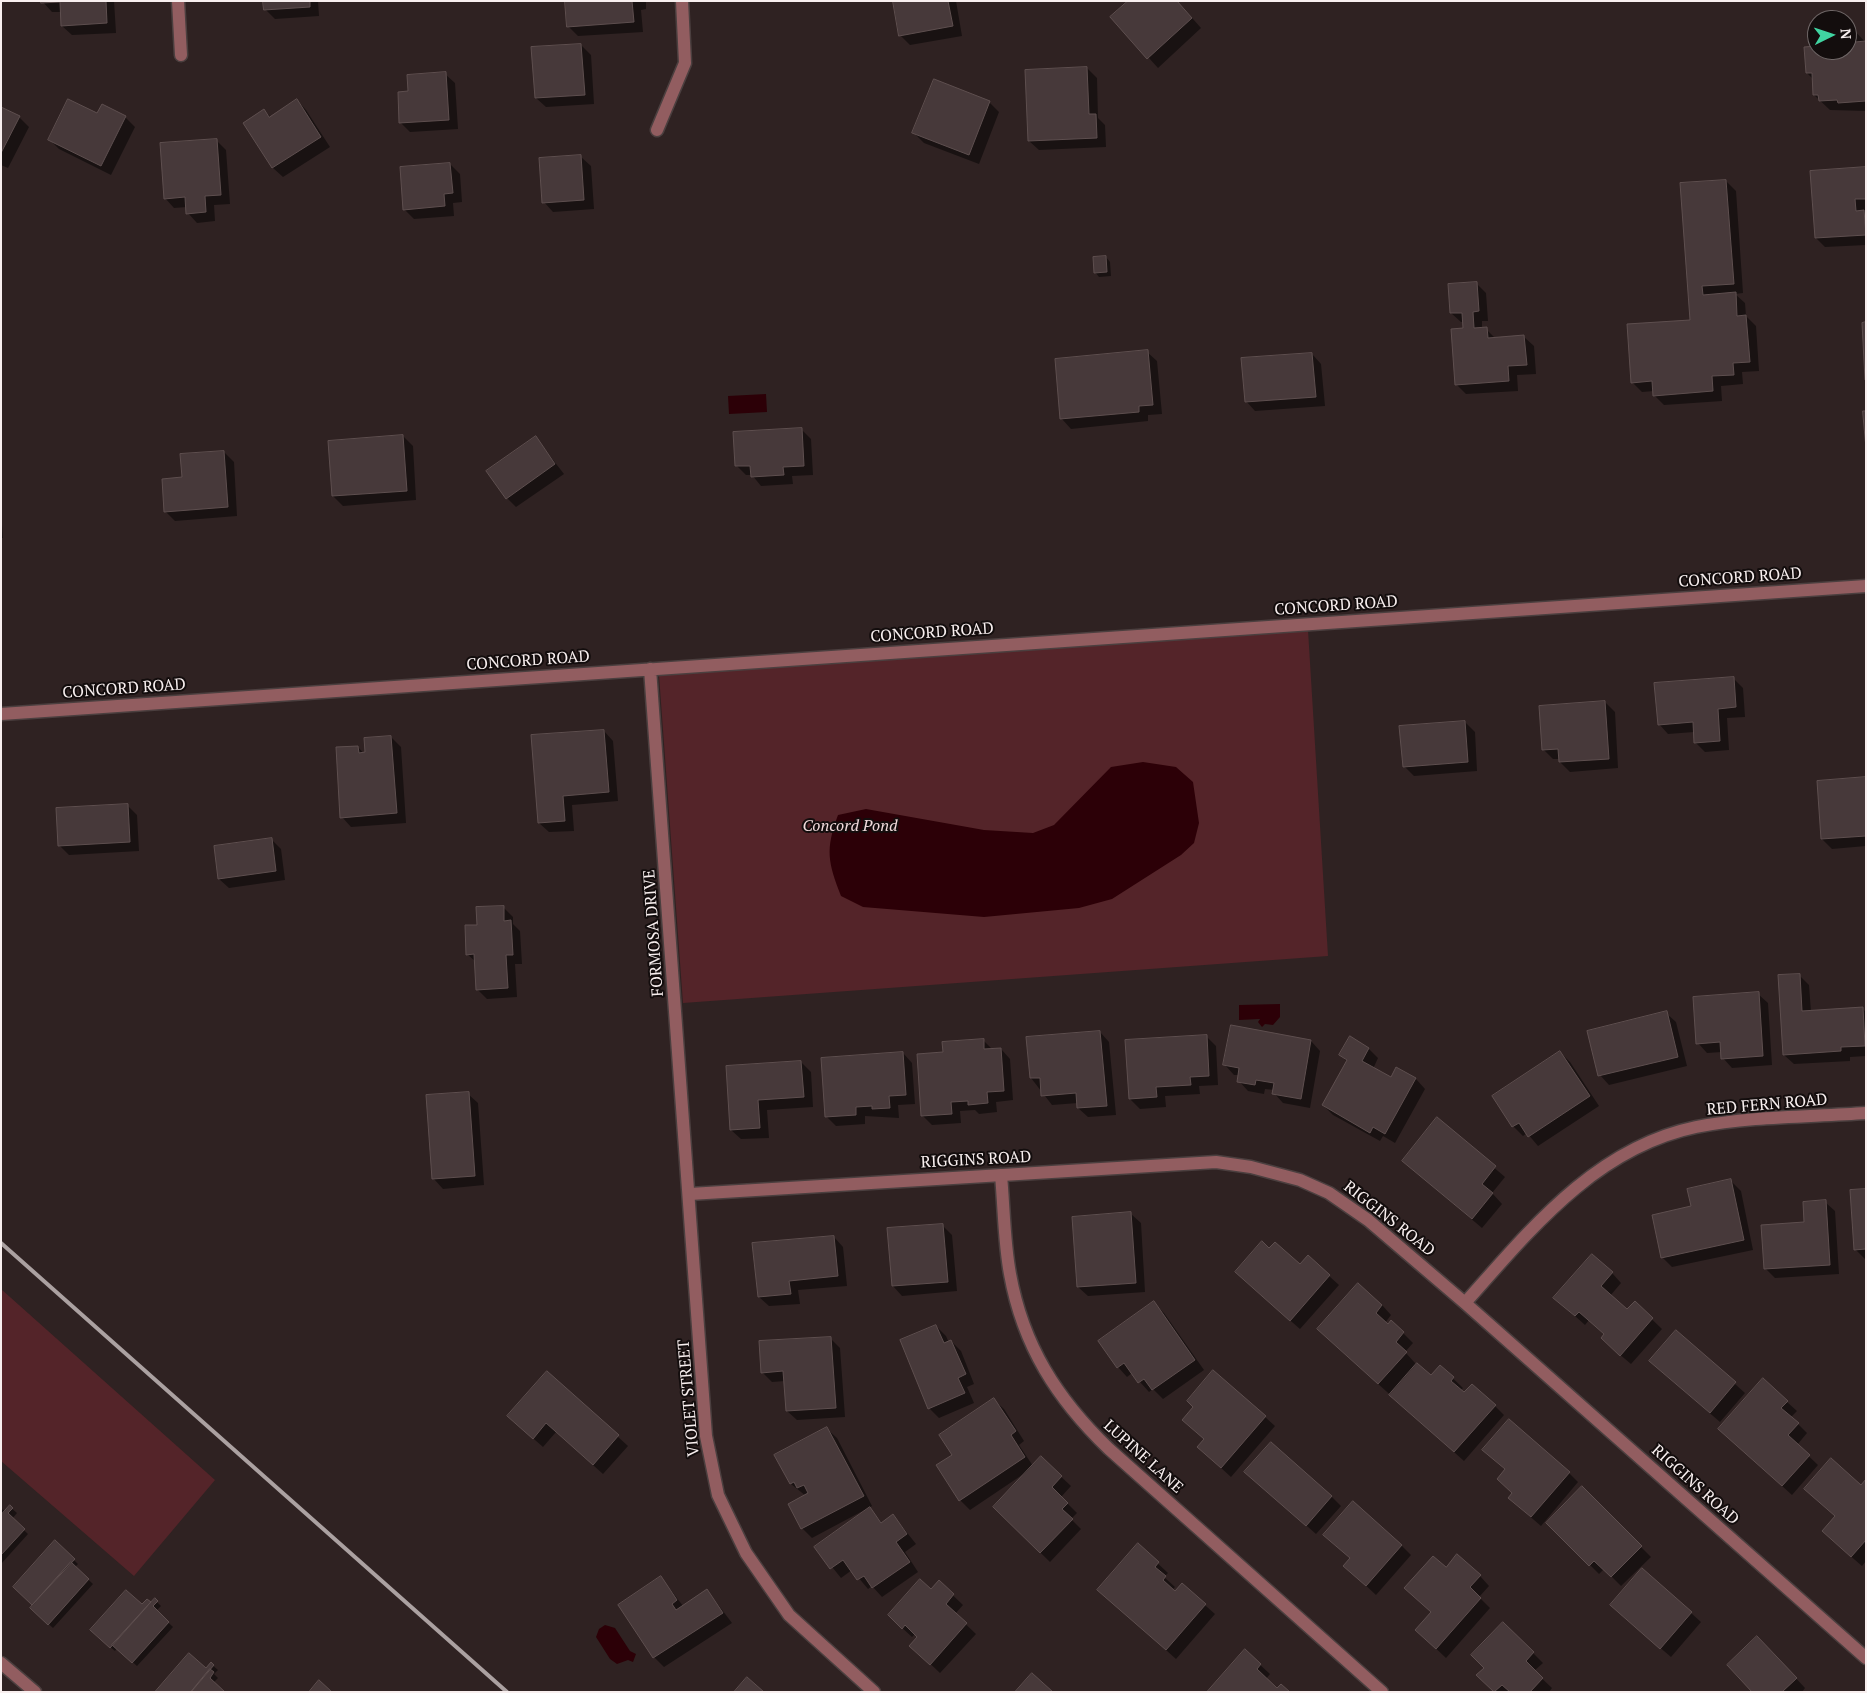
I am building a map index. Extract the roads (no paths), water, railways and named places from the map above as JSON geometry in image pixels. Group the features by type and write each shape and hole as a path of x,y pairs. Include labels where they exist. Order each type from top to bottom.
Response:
{"street":[{"path":"178,1 181,55"},
{"path":"657,130 685,62 682,1"},
{"name":"CONCORD ROAD","path":"1,714 1866,586"},
{"name":"FORMOSA DRIVE","path":"650,669 690,1194"},
{"name":"RED FERN ROAD","path":"1466,1303 1559,1201 1617,1157 1640,1145 1694,1127 1733,1121 1866,1114"},
{"name":"RIGGINS ROAD","path":"690,1194 1216,1162 1252,1167 1300,1180 1328,1193 1368,1220 1466,1303 1866,1658"},
{"name":"LUPINE LANE","path":"1001,1175 1010,1272 1019,1313 1034,1351 1053,1385 1086,1427 1109,1449 1382,1692"},
{"name":"VIOLET STREET","path":"690,1194 706,1436 718,1495 746,1553 789,1615 874,1692"},
{"path":"1,1663 35,1692"}],"railway":[{"path":"1,1243 507,1692"}],"park label":[{"name":"Concord Pond","path":"850,826"}]}
